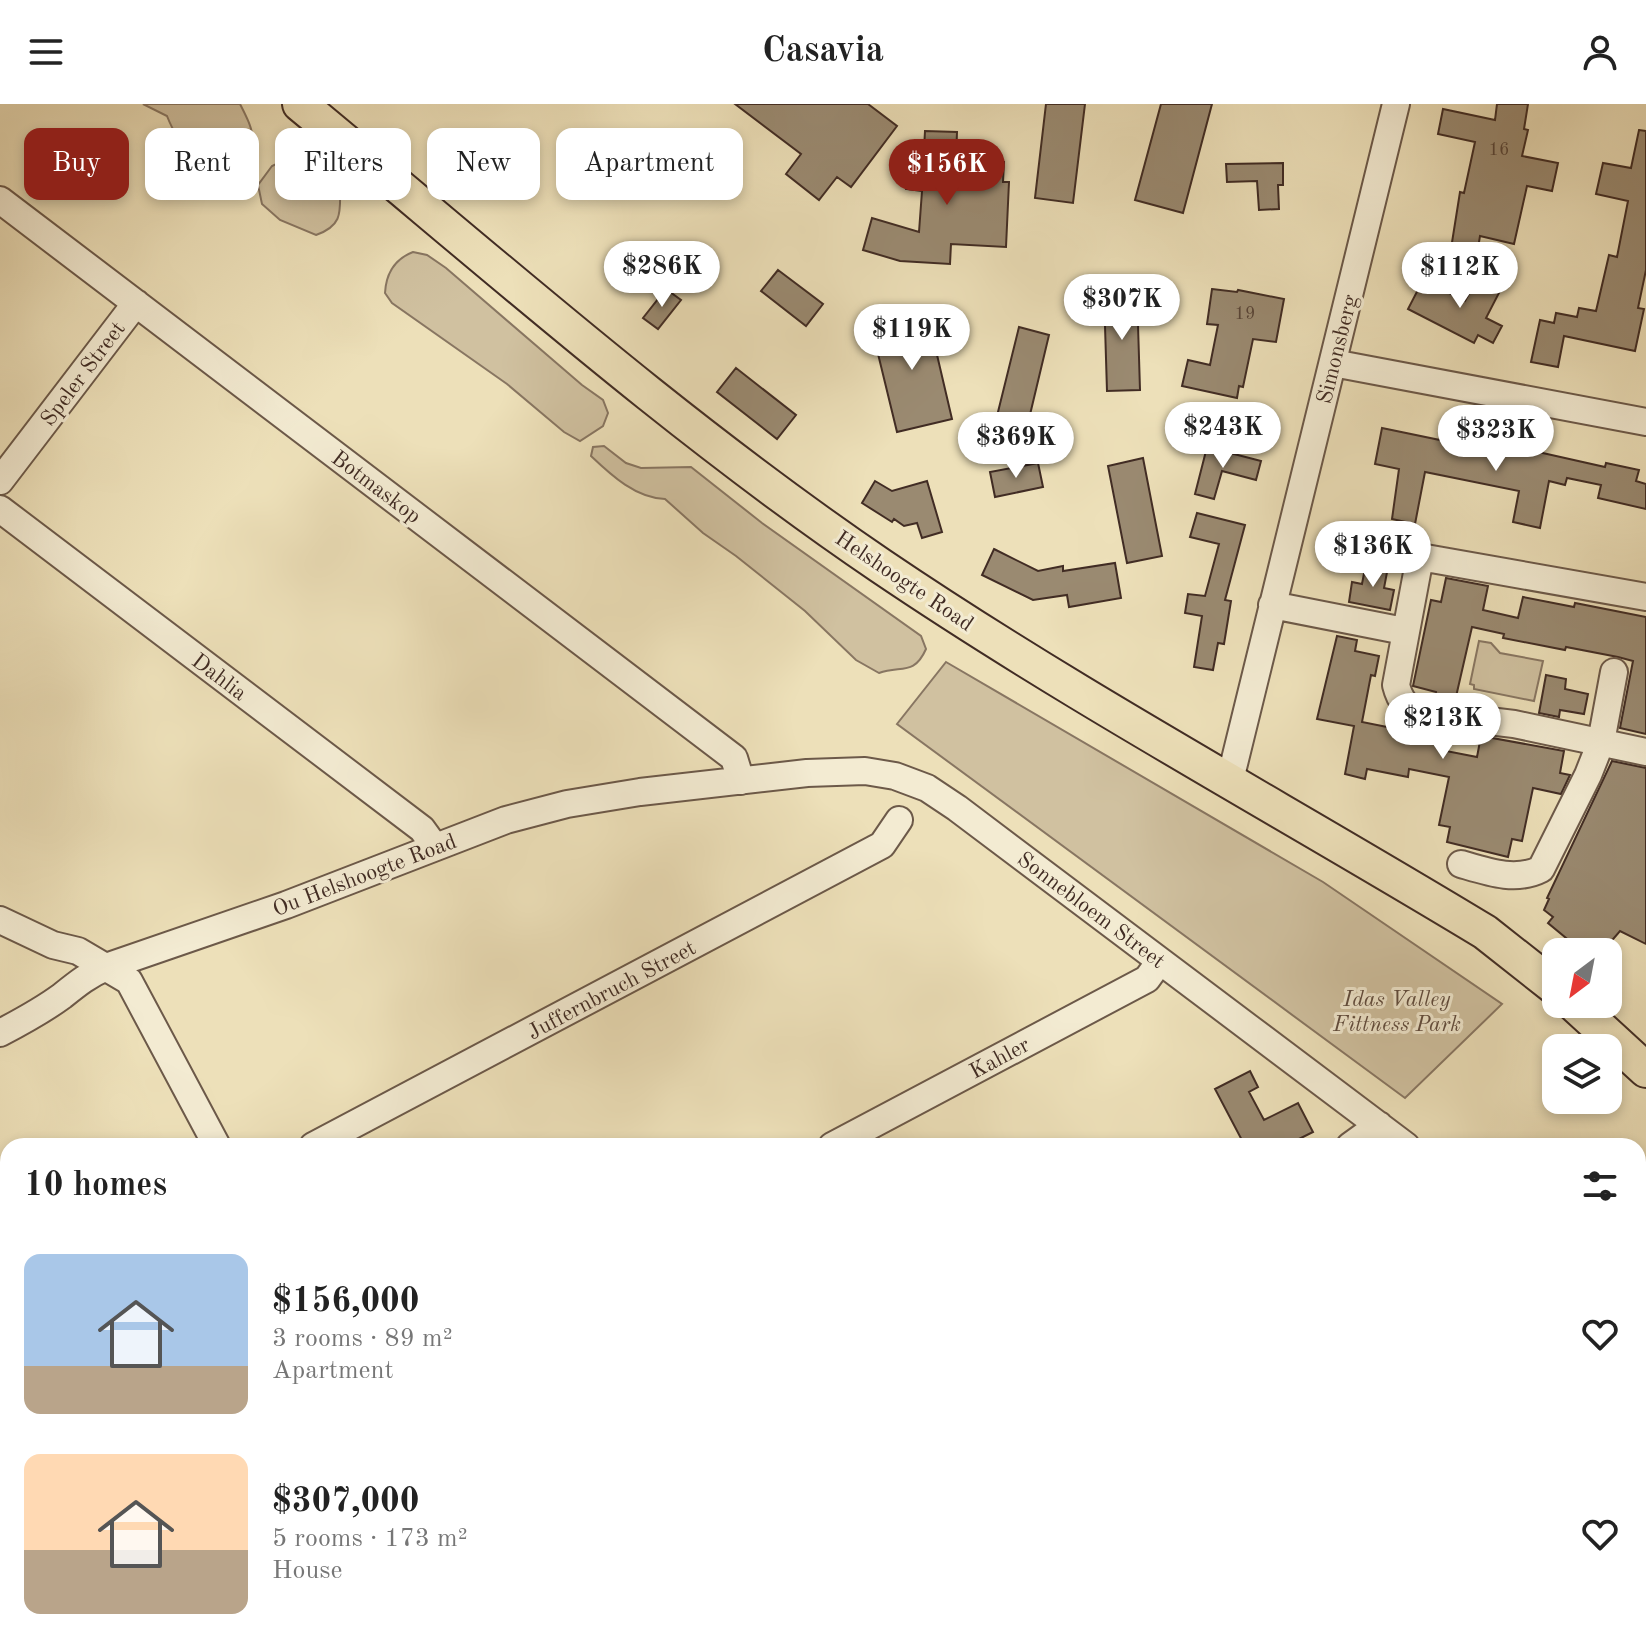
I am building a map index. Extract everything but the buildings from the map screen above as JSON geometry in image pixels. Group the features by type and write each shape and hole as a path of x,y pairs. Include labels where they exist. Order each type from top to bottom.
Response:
{"main road":[{"name":"Helshoogte Road","path":"300,104 648,391 767,484 879,565 996,641 1485,932 1542,977"},
{"path":"1589,1018 1646,1070"}],"street":[{"name":"Simonsberg","path":"1230,780 1396,104"},
{"name":"Botmaskop","path":"0,200 734,758 741,781"},
{"name":"Speler Street","path":"0,481 136,303"},
{"path":"1333,363 1646,422"},
{"name":"Dahlia","path":"0,509 422,829 435,847"},
{"path":"1367,547 1646,597"},
{"path":"1420,557 1396,685 1400,699 1409,709 1464,720 1514,724 1646,752"},
{"path":"1272,605 1404,631"},
{"path":"1461,864 1496,874 1526,877 1541,869 1601,742 1614,672"},
{"name":"Sonnebloem Street","path":"741,781 807,773 865,771 895,776 927,788 1396,1138"},
{"name":"Ou Helshoogte Road","path":"0,1033 51,1003 83,977 106,967 286,905 506,820 567,804 741,781"},
{"name":"Juffernbruch Street","path":"328,1138 882,845 899,820"},
{"path":"0,920 43,941 78,951 129,981 213,1138"},
{"name":"Kahler","path":"847,1138 1147,979 1160,961"},
{"path":"1361,1138 1379,1125"}],"green space":[{"path":"143,104 240,104 251,128 172,128 167,116"},
{"path":"275,165 275,200 340,200 340,210 332,227 316,235 280,220 262,204 259,184"},
{"path":"413,252 427,255 446,268 603,400 608,413 603,426 580,441 564,432 507,384 392,303 385,293 387,280 396,263"},
{"path":"604,446 626,463 641,468 691,467 762,523 921,636 926,649 917,663 879,673 856,660 805,611 703,533 665,499 644,495 607,471 591,456 593,447"},
{"path":"1479,641 1491,643 1500,653 1543,661 1534,701 1474,689 1474,685 1470,684"},
{"name":"Idas Valley Fittness Park","path":"946,662 1323,882 1502,1004 1405,1098 897,724"}]}
